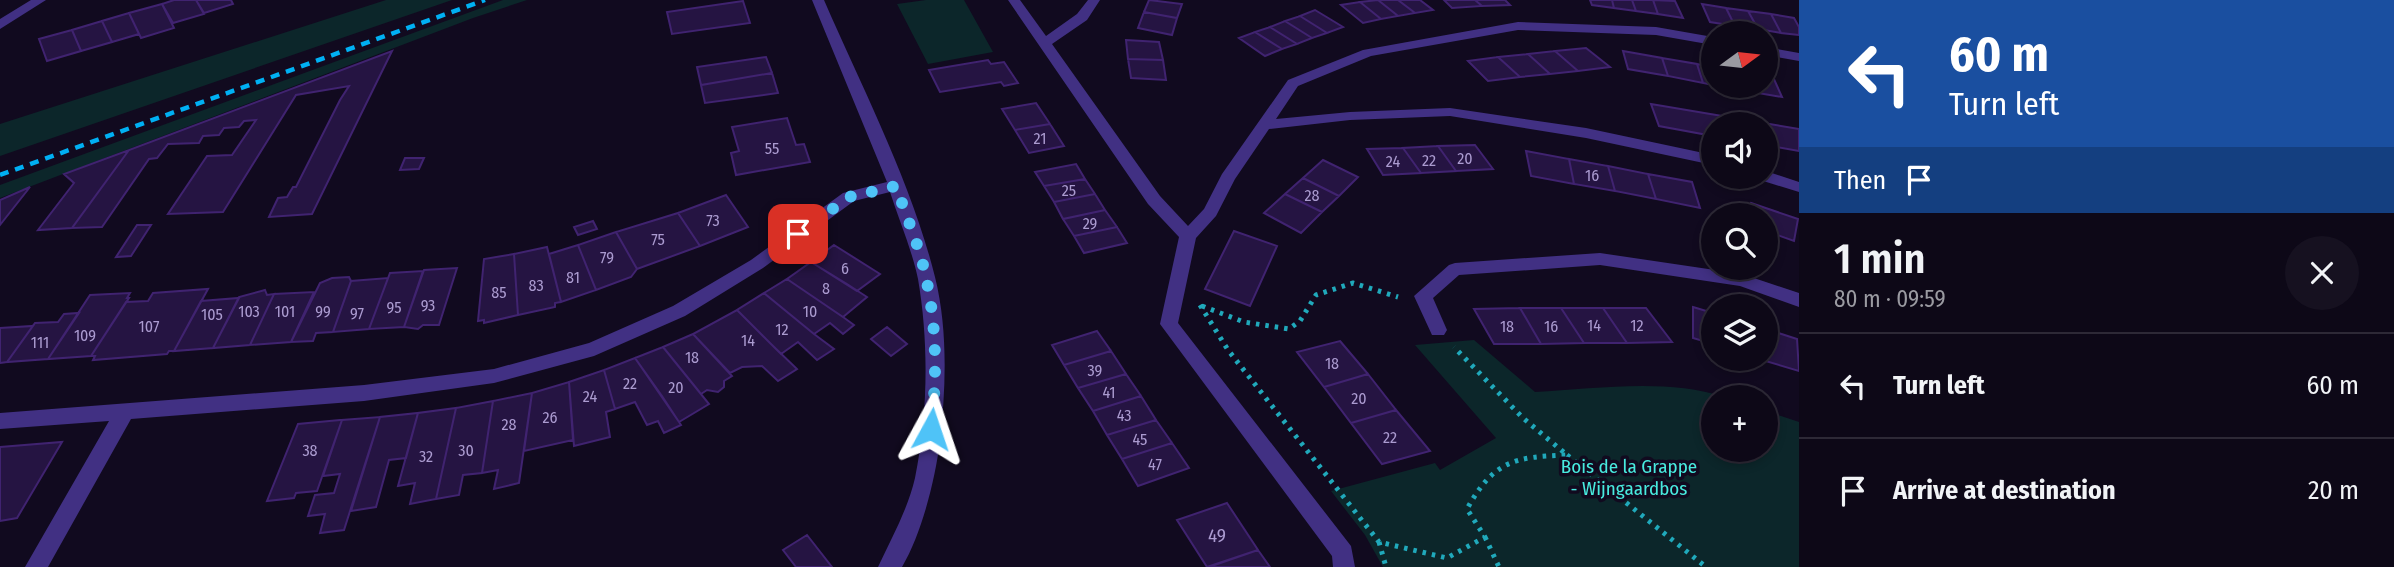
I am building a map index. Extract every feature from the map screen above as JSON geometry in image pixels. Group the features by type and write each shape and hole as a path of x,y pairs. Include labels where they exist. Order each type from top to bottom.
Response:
{"street":[{"path":"0,25 40,0"},
{"path":"818,0 896,186 926,277 934,334 934,403 925,479 896,557 889,567"},
{"path":"1014,0 1154,201 1188,236"},
{"path":"1044,43 1082,17 1094,0"},
{"path":"1344,567 1343,553 1169,324 1188,236 1210,212 1228,177 1293,83 1368,53 1518,26 1656,31 1701,39"},
{"path":"1778,53 1799,57"},
{"path":"1264,125 1350,116 1450,112 1586,133 1701,157"},
{"path":"1778,180 1799,187"},
{"path":"0,421 364,393 494,376 594,349 679,311 757,264 849,197 896,186"},
{"path":"1438,330 1423,296 1455,269 1600,259 1742,280 1799,300"},
{"path":"36,567 125,411"}],"path":[{"path":"1385,567 1379,542 1228,350 1199,305 1217,314 1262,328 1289,329 1300,321 1316,295 1353,283 1388,296 1426,303"},
{"path":"1438,330 1523,418 1706,567"},
{"path":"1499,567 1485,537 1467,509 1475,492 1514,460 1567,454"},
{"path":"1379,542 1447,558 1485,537"}],"green space":[{"path":"386,0 452,0 0,156 0,124"},
{"path":"503,0 527,0 473,18 0,198 0,185"},
{"path":"926,0 964,0 993,52 928,64 897,4"},
{"name":"Bois de la Grappe - Wijngaardbos","path":"1474,340 1535,392 1655,386 1701,391 1701,462 1778,462 1778,415 1799,422 1799,567 1383,567 1365,535 1331,491 1435,463 1440,470 1496,438 1415,345"}],"building":[{"path":"174,0 196,0 204,14 173,23 162,4"},
{"path":"196,0 231,0 233,4 204,13"},
{"path":"1149,0 1182,4 1177,18 1144,12"},
{"path":"1378,0 1398,0 1415,13 1398,16"},
{"path":"1378,0 1398,16 1381,19 1360,2"},
{"path":"1398,0 1420,0 1433,10 1415,13"},
{"path":"1444,0 1475,0 1482,6 1452,8"},
{"path":"1475,0 1505,0 1510,5 1482,6"},
{"path":"1590,0 1612,0 1614,8 1592,5"},
{"path":"1612,0 1632,0 1636,11 1614,8"},
{"path":"1632,0 1653,0 1658,14 1636,11"},
{"path":"1653,0 1675,1 1683,18 1658,14"},
{"path":"743,1 750,23 672,34 667,12"},
{"path":"1360,2 1381,19 1363,23 1341,5"},
{"path":"162,4 174,28 141,38 129,13"},
{"path":"1702,4 1726,8 1732,21 1710,21"},
{"path":"1726,8 1748,11 1754,21 1732,21"},
{"path":"1315,10 1343,27 1327,33 1300,16"},
{"path":"1748,11 1771,14 1775,21 1754,21"},
{"path":"1144,12 1177,18 1172,35 1138,28"},
{"path":"129,13 139,34 112,42 102,21"},
{"path":"1771,14 1794,18 1799,27 1799,35 1781,33 1778,21 1775,21"},
{"path":"1300,16 1327,33 1312,38 1285,21"},
{"path":"102,21 112,42 81,51 72,30"},
{"path":"1285,21 1312,38 1297,44 1270,27"},
{"path":"1270,27 1297,44 1282,49 1255,32"},
{"path":"72,30 81,51 47,61 39,39"},
{"path":"1255,32 1282,49 1265,56 1239,38"},
{"path":"1126,40 1159,42 1163,60 1128,59"},
{"path":"1586,48 1610,67 1578,71 1555,51"},
{"path":"392,51 312,214 269,217 278,198 287,197 293,187 296,187 349,86 296,95 223,212 168,214 207,156 232,155 256,120 244,121 239,127 224,128 219,135 203,136 199,143 168,144 157,158 149,159 102,227 72,228 129,150"},
{"path":"1555,51 1578,71 1550,74 1528,54"},
{"path":"1623,51 1662,58 1668,76 1628,69"},
{"path":"1528,54 1550,74 1520,77 1498,57"},
{"path":"766,57 772,73 701,85 697,67"},
{"path":"1498,57 1520,77 1488,81 1468,61"},
{"path":"1662,58 1697,64 1701,83 1668,76"},
{"path":"1128,59 1163,60 1166,80 1131,78"},
{"path":"988,60 991,64 1004,62 1018,83 1004,86 1001,82 940,92 929,70"},
{"path":"772,73 778,93 705,103 701,85"},
{"path":"1036,103 1050,124 1015,130 1002,109"},
{"path":"1651,104 1701,112 1701,134 1659,126"},
{"path":"787,118 796,145 804,144 810,162 736,175 731,153 739,151 732,127"},
{"path":"1050,124 1064,146 1029,153 1015,130"},
{"path":"1778,125 1799,129 1799,151 1778,147"},
{"path":"1475,145 1493,169 1456,171 1438,146"},
{"path":"1438,146 1456,171 1421,173 1403,148"},
{"path":"1403,148 1421,173 1383,175 1367,149"},
{"path":"129,150 72,228 38,230 74,183 64,174"},
{"path":"1526,151 1569,159 1574,184 1531,176"},
{"path":"405,158 424,158 419,169 400,170"},
{"path":"1569,159 1608,166 1615,191 1574,184"},
{"path":"1323,160 1358,177 1339,196 1303,178"},
{"path":"1076,164 1085,179 1044,186 1035,172"},
{"path":"1608,166 1648,174 1656,199 1615,191"},
{"path":"1648,174 1692,182 1700,208 1656,199"},
{"path":"1303,178 1339,196 1322,212 1285,194"},
{"path":"1085,179 1095,194 1054,202 1044,186"},
{"path":"30,187 0,225 0,200"},
{"path":"1095,194 1105,210 1063,219 1054,202"},
{"path":"1285,194 1322,212 1301,233 1264,213"},
{"path":"726,195 748,227 700,246 678,213"},
{"path":"1105,210 1117,227 1074,236 1063,219"},
{"path":"1778,212 1798,219 1794,241 1778,235"},
{"path":"678,213 700,246 637,269 616,232"},
{"path":"593,221 597,229 578,235 574,227"},
{"path":"137,225 151,225 131,256 116,257"},
{"path":"1117,227 1127,243 1084,253 1074,236"},
{"path":"1234,231 1277,246 1250,306 1205,289"},
{"path":"616,232 637,269 631,277 596,290 578,245"},
{"path":"578,245 596,290 561,302 549,254"},
{"path":"834,245 880,274 857,291 811,262"},
{"path":"547,247 561,302 555,303 555,307 518,315 514,254"},
{"path":"514,254 518,315 484,323 484,320 478,321 484,259"},
{"path":"811,262 867,297 843,317 787,279"},
{"path":"457,268 439,325 423,325 418,329 404,327 424,270"},
{"path":"423,271 404,327 369,329 390,273"},
{"path":"349,277 351,281 333,332 316,333 313,341 291,342 320,283 332,278"},
{"path":"388,278 369,329 333,332 351,281"},
{"path":"787,279 854,325 843,334 830,323 814,334 764,293"},
{"path":"208,289 174,351 167,354 93,360 95,356 91,356 126,302 148,301 153,293"},
{"path":"265,290 267,295 274,294 250,345 213,348 239,297"},
{"path":"314,292 291,342 250,345 274,294"},
{"path":"130,293 91,356 48,359 90,295"},
{"path":"764,293 834,349 817,360 798,342 781,354 737,310"},
{"path":"239,298 213,348 174,351 201,301"},
{"path":"1693,307 1701,309 1701,340 1693,338"},
{"path":"1520,308 1561,308 1584,343 1541,344"},
{"path":"1520,308 1541,344 1494,344 1474,309"},
{"path":"1561,308 1603,308 1627,343 1584,343"},
{"path":"1603,308 1646,308 1672,342 1627,343"},
{"path":"737,310 797,369 778,381 762,366 742,367 730,373 693,334"},
{"path":"79,313 48,359 7,362 35,323 58,322 64,314"},
{"path":"33,326 7,362 0,363 0,328"},
{"path":"887,327 907,344 891,356 871,339"},
{"path":"1097,331 1111,351 1064,365 1052,345"},
{"path":"1778,333 1797,339 1799,371 1778,365"},
{"path":"693,334 732,376 724,381 724,387 718,392 707,390 701,394 663,347"},
{"path":"1340,341 1368,374 1324,387 1297,352"},
{"path":"663,347 709,404 679,422 635,358"},
{"path":"1111,351 1126,374 1078,388 1064,365"},
{"path":"635,358 681,425 664,433 658,421 647,425 635,402 615,409 604,370"},
{"path":"604,370 615,409 606,412 610,437 574,446 569,382"},
{"path":"1126,374 1141,396 1093,411 1078,388"},
{"path":"1368,374 1396,410 1351,423 1324,387"},
{"path":"569,382 573,440 524,451 532,393"},
{"path":"532,393 519,483 494,489 498,470 482,473 493,401"},
{"path":"1141,396 1156,420 1107,435 1093,411"},
{"path":"493,401 482,473 463,475 459,495 436,499 456,408"},
{"path":"456,408 436,499 410,504 415,483 398,486 418,413"},
{"path":"1396,410 1430,451 1382,464 1351,423"},
{"path":"418,413 406,458 389,460 376,507 351,511 380,417"},
{"path":"380,417 344,530 320,533 325,514 308,516 315,495 334,493 340,474 323,476 342,420"},
{"path":"342,420 317,491 296,493 294,498 267,501 298,424"},
{"path":"1156,420 1172,443 1122,459 1107,435"},
{"path":"62,442 17,518 0,521 0,447"},
{"path":"1172,443 1189,468 1138,486 1122,459"},
{"path":"1227,503 1258,550 1207,567 1177,520"},
{"path":"807,535 832,567 796,567 783,550"},
{"path":"1258,550 1270,567 1209,567"}],"railway":[{"path":"0,175 485,0"}],"route":[{"path":"798,234 849,197 862,191 896,186 926,277 934,334 934,403 931,429"}]}
